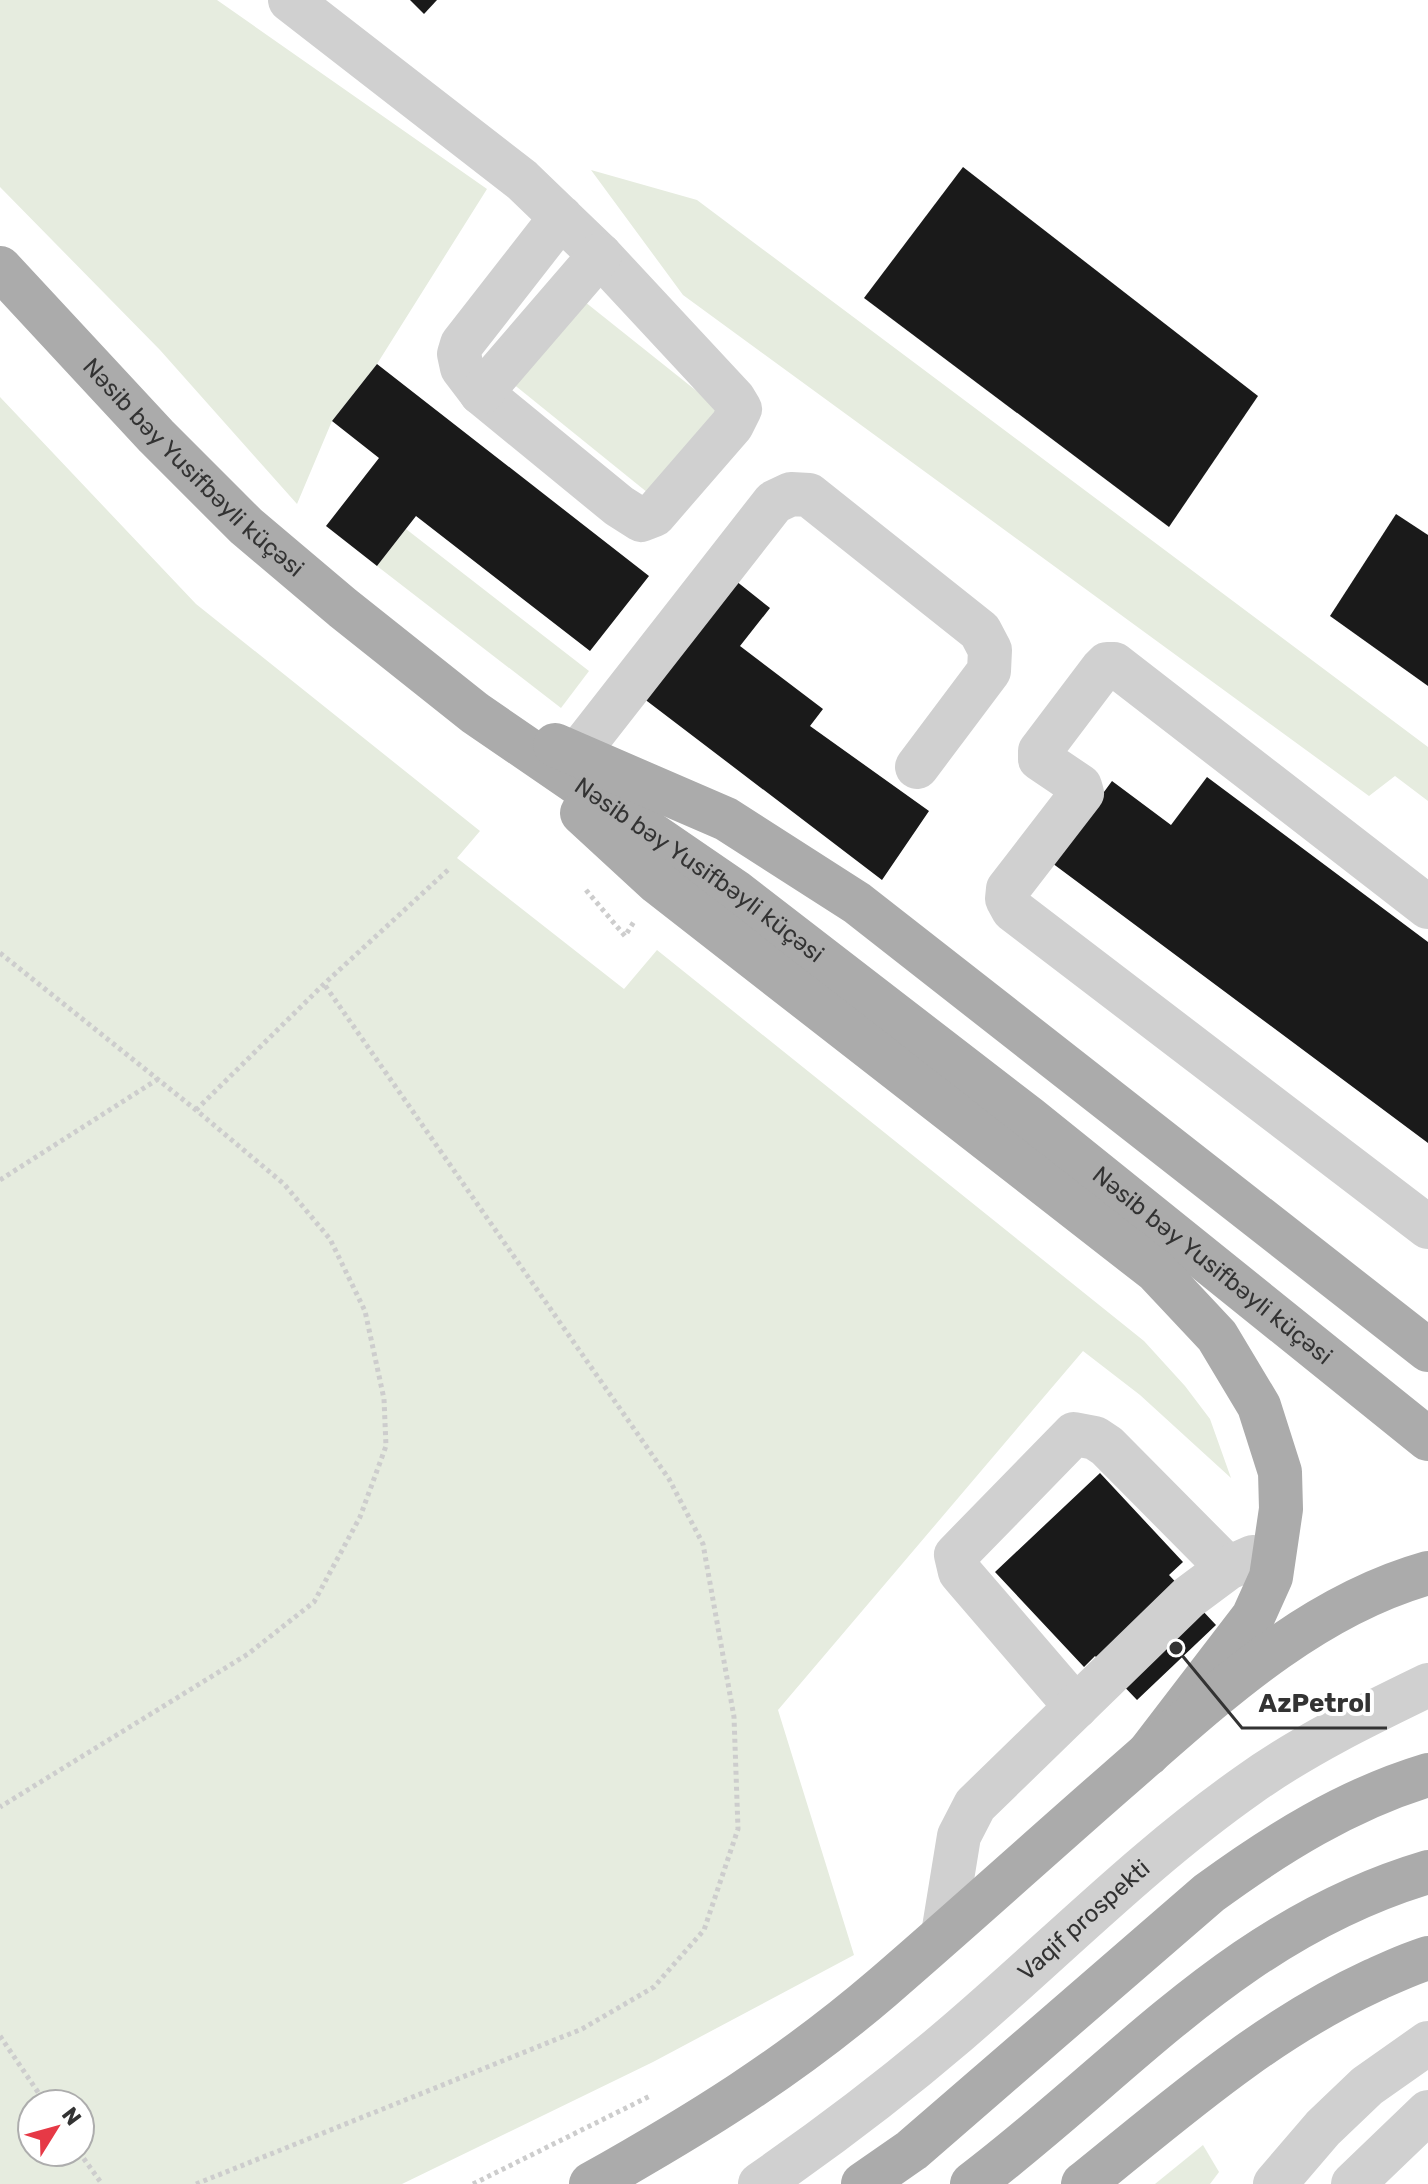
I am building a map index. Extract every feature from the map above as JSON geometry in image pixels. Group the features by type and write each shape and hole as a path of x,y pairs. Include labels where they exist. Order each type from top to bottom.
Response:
{"main road":[{"name":"Nəsib bəy Yusifbəyli küçəsi","path":"0,268 156,436 246,526 343,608 475,713 736,892 1029,1118 1428,1439"},
{"path":"475,713 726,819 857,903 1428,1350"},
{"path":"475,713 658,883 1156,1271 1217,1336 1259,1406 1280,1472 1281,1509 1277,1547 1271,1577 1253,1617 1148,1754"},
{"path":"591,2184 693,2127 791,2062 880,1990 1222,1690 1282,1645 1338,1610 1392,1583 1428,1573"},
{"path":"863,2184 912,2150 1209,1893 1258,1857 1317,1822 1398,1784 1428,1775"},
{"path":"972,2184 1189,2001 1247,1958 1346,1901 1428,1872"},
{"path":"1083,2184 1227,2069 1284,2028 1337,1997 1428,1958"}],"street":[{"path":"290,0 522,180 561,217 600,255 734,399 740,409 732,425 654,515 641,520 619,506 481,393 462,368 459,354 462,344 561,217"},
{"path":"481,393 600,255"},
{"path":"577,754 774,502 791,494 809,495 980,631 990,650 989,671 917,767"},
{"path":"1428,907 1114,664 1107,664 1102,669 1040,751 1040,759 1080,786 1082,793 1008,889 1007,899 1013,910 1428,1227"},
{"path":"1076,1707 960,1572 956,1555 1074,1434 1095,1438 1107,1446 1228,1568"},
{"path":"943,1934 959,1836 975,1805 1189,1597 1228,1568 1277,1547"},
{"name":"Vaqif prospekti","path":"760,2184 839,2130 957,2033 1190,1829 1249,1784 1320,1738 1428,1685"},
{"path":"1275,2184 1323,2128 1367,2086 1428,2043"},
{"path":"1353,2184 1425,2119"}],"path":[{"path":"196,1110 324,984 449,869"},
{"path":"586,890 625,936"},
{"path":"0,953 284,1184 330,1239 365,1311 384,1399 386,1446 360,1517 314,1602 248,1654 0,1807"},
{"path":"196,2184 582,2029 654,1987 704,1930 738,1829 734,1717 703,1544 669,1479 324,984"},
{"path":"0,1180 158,1079"},
{"path":"0,2036 35,2088"},
{"path":"473,2184 652,2095"}],"shaded area":[{"path":"0,0 217,0 487,189 377,364 332,421 297,504 160,350 0,187"},
{"path":"591,170 697,200 1428,747 1428,801 1395,776 1369,796 683,295"},
{"path":"575,294 723,412 653,497 507,379"},
{"path":"0,397 196,604 480,831 457,858 624,989 657,950 1144,1341 1210,1419 1231,1478 1140,1395 1083,1351 778,1710 854,1955 653,2062 402,2184 0,2184"},
{"path":"406,529 589,671 561,708 377,566"},
{"path":"1203,2145 1219,2172 1210,2184 1155,2184"}],"building":[{"path":"410,0 437,0 424,14"},
{"path":"963,167 1258,396 1169,527 864,298"},
{"path":"377,364 649,576 590,651 416,516 377,566 326,526 379,458 332,421"},
{"path":"1396,514 1428,535 1428,686 1330,616"},
{"path":"731,577 770,608 740,646 823,709 810,726 929,811 882,880 643,698"},
{"path":"1207,777 1428,942 1428,1143 1052,863 1112,781 1171,825"},
{"path":"1100,1473 1183,1562 1169,1575 1216,1625 1137,1700 1095,1656 1084,1667 995,1572"}],"place":[{"name":"AzPetrol","path":"1176,1648"}]}
